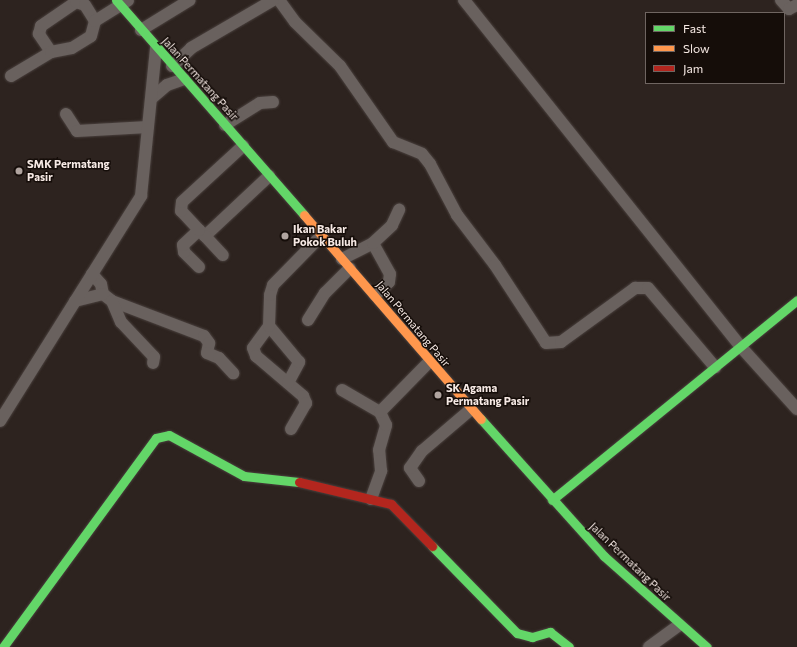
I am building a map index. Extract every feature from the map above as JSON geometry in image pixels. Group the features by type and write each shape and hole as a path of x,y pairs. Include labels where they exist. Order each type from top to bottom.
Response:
{"street":[{"path":"141,30 190,0"},
{"path":"172,66 191,48 273,0"},
{"path":"279,0 295,22 340,66 393,142 422,154 430,164 457,215 546,343 560,342 635,288 648,288 715,367"},
{"path":"464,0 740,346 797,409"},
{"path":"781,0 789,8 797,5"},
{"path":"51,52 39,34 41,26 76,2 85,5 95,21"},
{"path":"11,76 51,52 72,48 91,36 95,21 121,2"},
{"name":"Jalan Permatang Pasir","path":"121,2 156,48 225,124 321,236 375,295 470,410 604,556 679,625 707,647"},
{"path":"0,421 141,196 146,175 148,126 156,48"},
{"path":"152,98 167,86 184,79"},
{"path":"225,124 260,103 273,102"},
{"path":"66,114 77,131 148,126"},
{"path":"224,255 181,212 182,202 243,146"},
{"path":"199,267 183,245 202,233 269,176"},
{"path":"308,320 346,263 373,243 392,225 398,210"},
{"path":"291,429 306,403 288,383 256,356 253,348 269,326 273,284 321,236"},
{"path":"373,243 390,274 389,282 375,295"},
{"path":"92,274 101,284 121,322 154,357 153,363"},
{"path":"75,301 108,298 204,336 209,343 206,353 219,358 233,373"},
{"path":"552,500 797,300"},
{"path":"269,326 299,362 288,383"},
{"path":"380,412 429,362"},
{"path":"342,390 380,412 386,425 379,450 381,471 370,499"},
{"path":"419,482 410,468 422,451 470,410"},
{"path":"3,647 156,438 169,435 244,476 292,480 391,504 517,633 527,637 550,632 569,647"},
{"path":"649,647 679,625"}],"traffic: fast":[{"path":"116,0 304,215"},
{"path":"552,500 797,300"},
{"path":"481,419 604,556 707,647"},
{"path":"3,647 156,438 169,435 244,476 299,482"},
{"path":"432,546 517,633 532,637 550,632 569,647"}],"traffic: slow":[{"path":"304,215 481,419"}],"traffic: jam":[{"path":"299,482 391,504 432,546"}],"place":[{"name":"SMK Permatang Pasir","path":"19,171"},
{"name":"Ikan Bakar Pokok Buluh","path":"285,236"},
{"name":"SK Agama Permatang Pasir","path":"438,395"}]}
